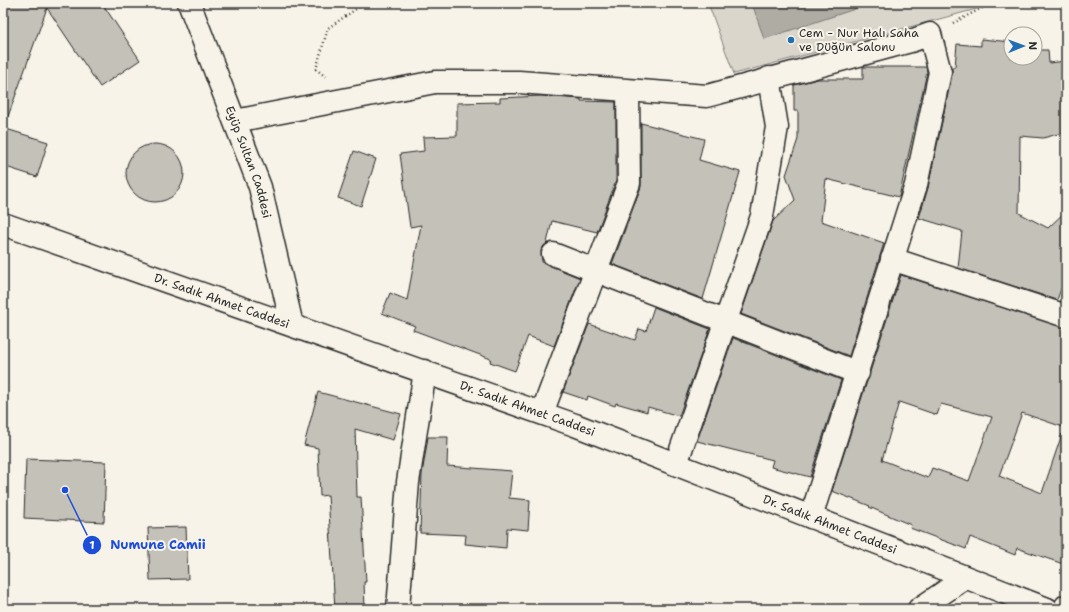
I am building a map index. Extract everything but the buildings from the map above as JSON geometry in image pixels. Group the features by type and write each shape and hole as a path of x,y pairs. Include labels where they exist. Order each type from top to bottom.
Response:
{"street":[{"name":"Eyüp Sultan Caddesi","path":"189,3 260,187 292,325"},
{"path":"234,121 435,82 519,82 621,88 628,90 707,96 768,78 911,41 930,34 940,72 916,185 858,373 811,517"},
{"path":"676,464 727,321 762,216 777,127 768,78"},
{"path":"542,413 629,182 628,90"},
{"name":"Dr. Sadık Ahmet Caddesi","path":"5,228 292,325 542,413 1047,609"},
{"path":"553,254 858,373"},
{"path":"892,259 1066,316"},
{"path":"398,609 408,482 425,371"},
{"path":"919,609 965,578"}],"path":[{"path":"352,98 316,69 328,28 365,3"},
{"path":"930,34 992,3"}],"shaded area":[{"name":"Cem - Nur Halı Saha ve Düğün Salonu","path":"708,3 999,3 734,74"},
{"path":"752,3 866,3 867,5 764,39"}],"place":[{"name":"Cem - Nur Halı Saha ve Düğün Salonu","path":"791,40"},
{"name":"Numune Camii","path":"65,490"}]}
